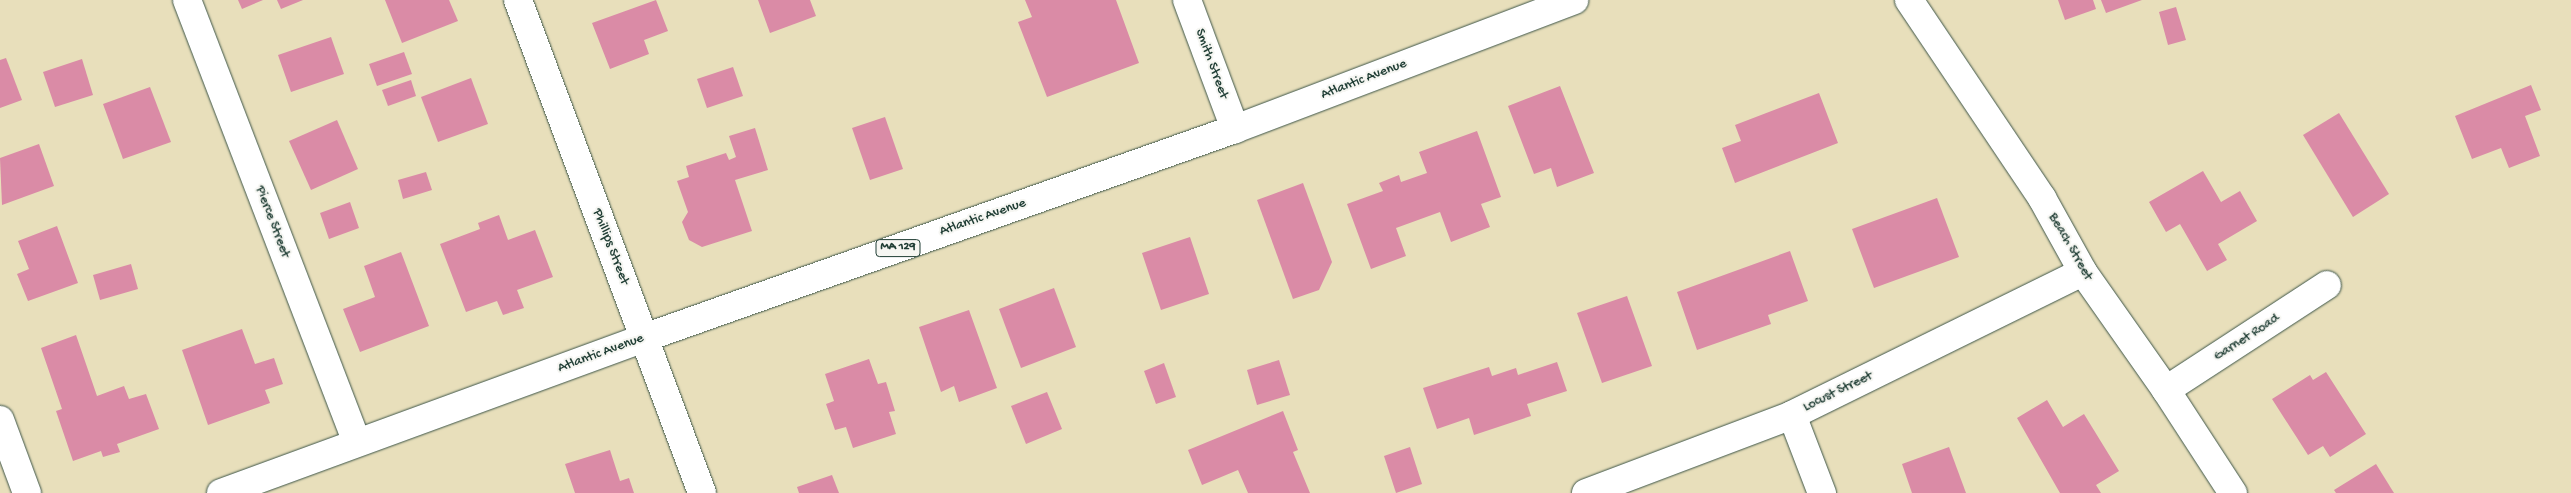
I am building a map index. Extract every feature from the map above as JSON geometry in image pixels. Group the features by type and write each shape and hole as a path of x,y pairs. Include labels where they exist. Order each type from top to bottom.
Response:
{"street":[{"name":"Pierce Street","path":"187,0 357,443"},
{"name":"Phillips Street","path":"518,0 702,493"},
{"name":"Smith Street","path":"1187,0 1235,129"},
{"name":"Atlantic Avenue","path":"221,493 644,338 1235,129 1574,0"},
{"name":"Beach Street","path":"1909,0 2042,198 2083,272 2166,390 2233,493"},
{"name":"Locust Street","path":"1586,493 1792,414 2083,272"},
{"name":"Garnet Road","path":"2166,390 2327,285"},
{"path":"1792,414 1822,493"},
{"path":"0,420 27,493"}],"building":[{"path":"238,0 263,0 242,9"},
{"path":"277,0 303,0 281,9"},
{"path":"385,0 449,0 458,21 402,43"},
{"path":"656,0 668,31 644,40 649,54 610,69 592,23"},
{"path":"758,0 810,0 816,16 770,33"},
{"path":"1025,0 1116,0 1139,63 1047,97 1018,22 1032,17"},
{"path":"2058,0 2093,0 2096,9 2065,20"},
{"path":"2101,0 2142,0 2106,13"},
{"path":"2176,7 2186,40 2168,45 2159,12"},
{"path":"331,37 344,74 291,92 278,55"},
{"path":"404,52 412,74 377,86 369,64"},
{"path":"6,58 22,100 0,108 0,60"},
{"path":"82,59 93,95 55,107 43,72"},
{"path":"733,67 743,96 707,108 697,79"},
{"path":"471,78 488,124 438,142 421,97"},
{"path":"411,80 416,96 388,106 382,90"},
{"path":"2531,85 2541,110 2525,116 2540,156 2509,168 2501,148 2472,159 2455,116"},
{"path":"1560,86 1594,173 1557,187 1551,168 1534,174 1508,106"},
{"path":"150,87 171,142 123,159 103,104"},
{"path":"1819,93 1838,143 1735,183 1722,148 1741,141 1735,125"},
{"path":"2339,113 2389,194 2353,217 2303,135"},
{"path":"885,117 903,169 870,180 852,128"},
{"path":"337,120 358,169 311,190 289,141"},
{"path":"755,128 768,170 735,180 752,231 702,247 689,240 682,222 688,212 677,181 689,177 686,166 726,153 729,160 736,157 729,136"},
{"path":"1477,131 1501,197 1481,204 1490,227 1451,242 1440,212 1396,228 1406,256 1371,269 1347,204 1383,191 1379,183 1399,175 1401,182 1427,173 1419,152"},
{"path":"39,144 54,186 2,205 0,158"},
{"path":"2203,171 2221,202 2240,191 2257,221 2218,244 2227,260 2207,271 2180,224 2166,232 2149,202"},
{"path":"426,172 432,190 403,199 398,180"},
{"path":"1303,183 1332,262 1319,290 1293,299 1257,200"},
{"path":"1937,198 1959,257 1874,288 1852,229"},
{"path":"350,202 359,228 329,239 320,213"},
{"path":"499,215 508,240 535,230 553,277 517,290 524,308 503,315 497,301 466,312 440,244 480,229 478,223"},
{"path":"57,226 78,283 28,301 17,274 29,269 18,241"},
{"path":"1190,237 1209,294 1161,310 1142,253"},
{"path":"1790,251 1808,301 1768,315 1771,324 1697,350 1677,292"},
{"path":"401,252 429,326 360,352 343,309 375,297 364,266"},
{"path":"131,264 138,289 100,300 93,275"},
{"path":"1054,288 1076,347 1021,368 999,309"},
{"path":"1627,296 1652,366 1602,383 1577,313"},
{"path":"969,310 997,388 959,402 954,386 941,392 919,327"},
{"path":"242,329 255,364 274,358 283,384 265,390 270,403 208,425 182,350"},
{"path":"76,335 97,396 124,386 129,399 146,394 159,429 117,444 120,452 103,457 101,451 73,461 56,411 62,409 41,348"},
{"path":"869,359 878,384 886,382 895,411 889,412 896,434 853,448 846,427 835,430 826,404 834,401 825,374"},
{"path":"1279,360 1290,395 1257,405 1247,370"},
{"path":"1557,362 1567,391 1527,404 1531,416 1474,435 1469,418 1437,429 1423,388 1489,367 1492,376 1516,368 1518,375"},
{"path":"1164,363 1176,397 1156,404 1144,371"},
{"path":"2326,372 2366,434 2330,457 2323,446 2308,455 2272,399 2310,375 2313,380"},
{"path":"1047,392 1062,429 1026,444 1011,406"},
{"path":"2047,400 2063,427 2084,414 2119,471 2096,485 2101,493 2060,493 2017,418"},
{"path":"1283,411 1298,450 1293,452 1310,493 1248,493 1238,470 1202,485 1188,450"},
{"path":"1410,447 1422,484 1396,493 1384,456"},
{"path":"1949,447 1966,493 1912,493 1902,464"},
{"path":"610,450 620,481 629,478 634,493 575,493 565,464"},
{"path":"2376,464 2394,493 2336,493 2334,490"},
{"path":"832,475 839,493 799,493 797,487"}]}
